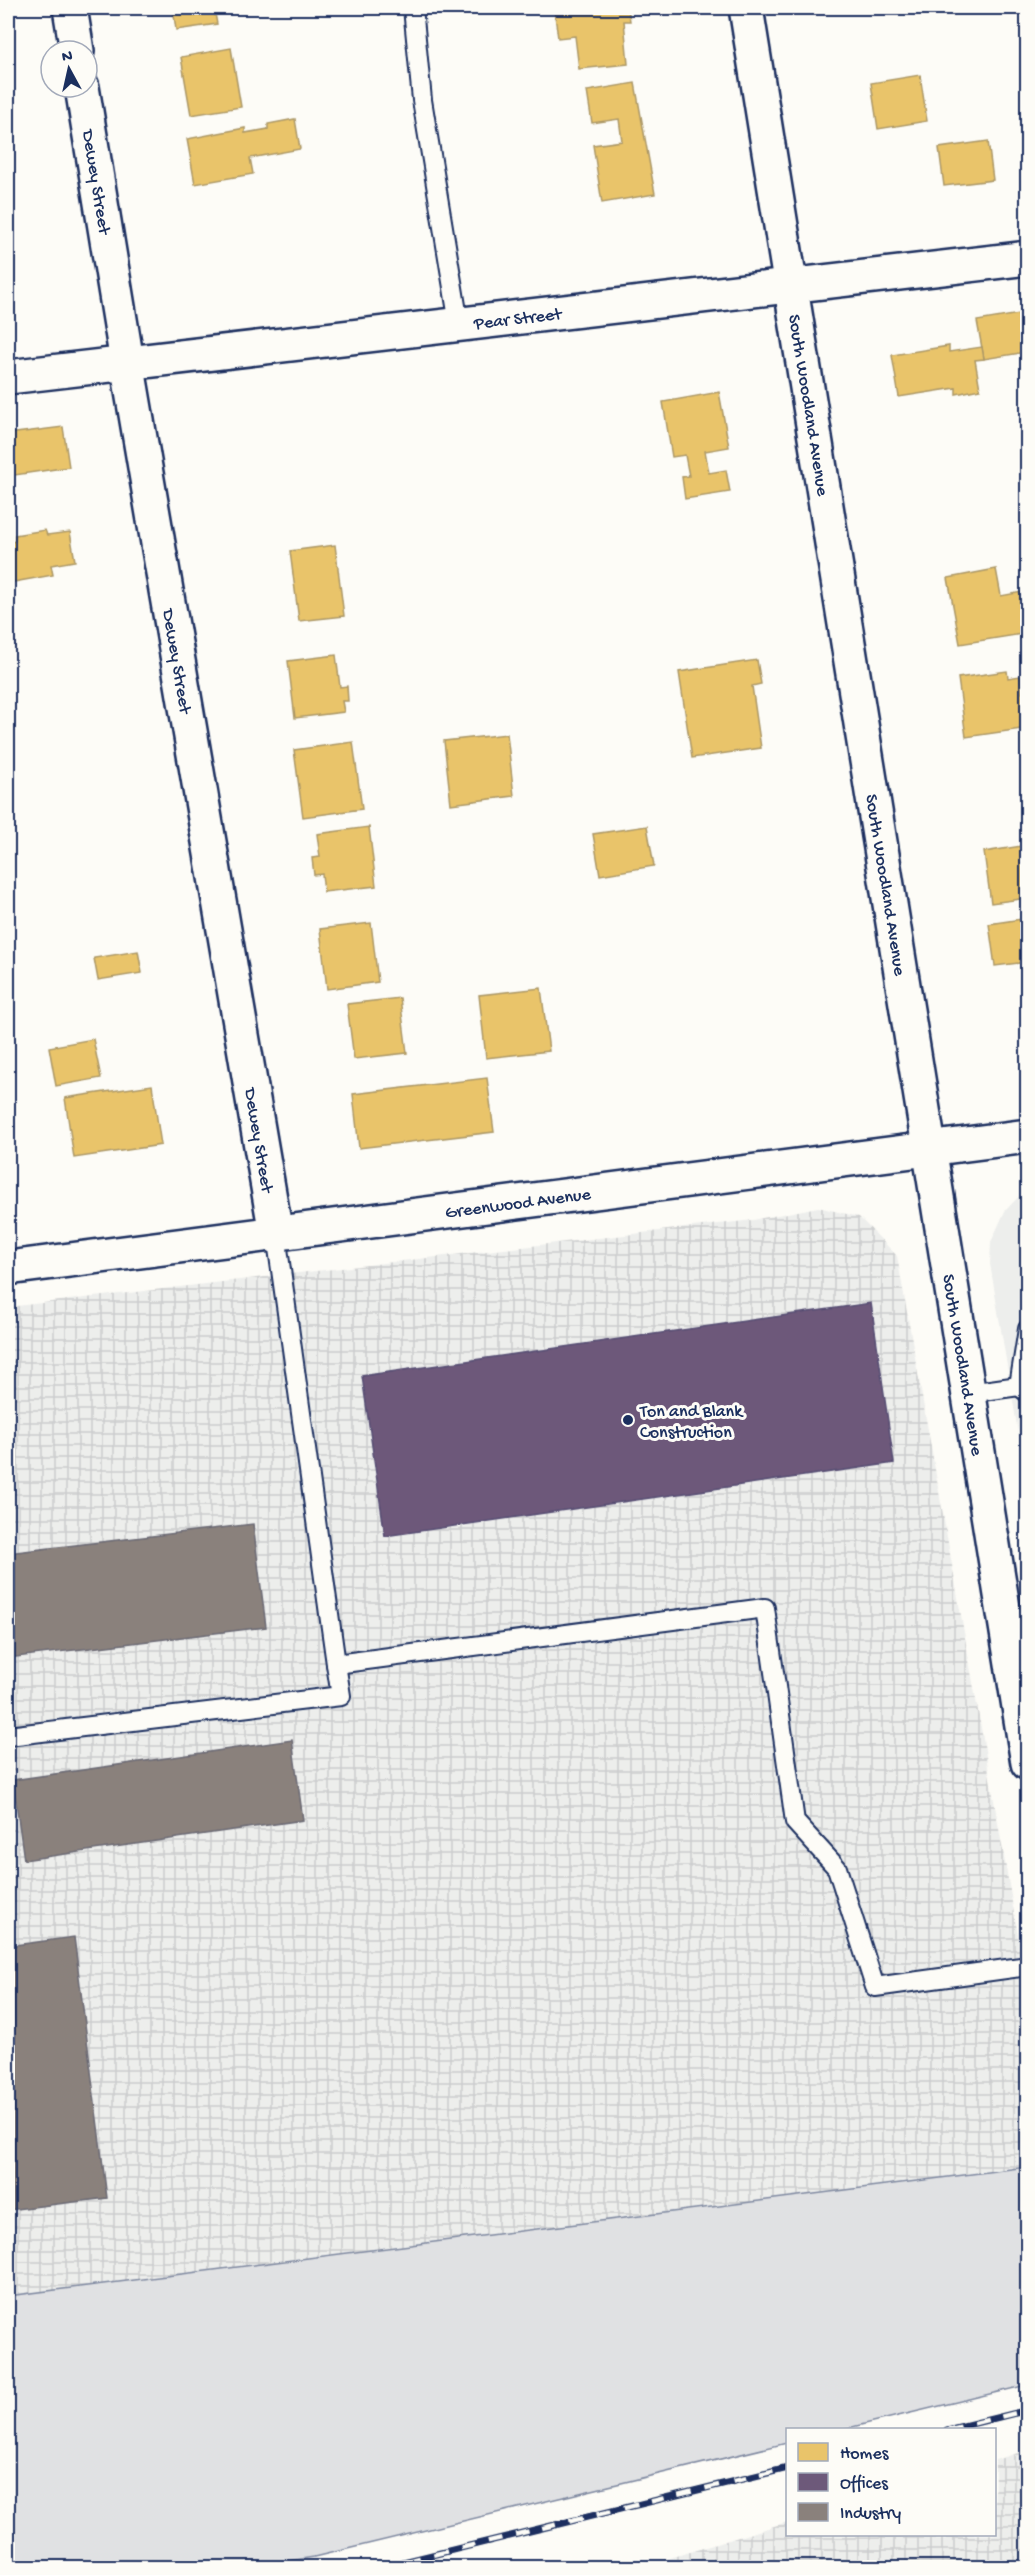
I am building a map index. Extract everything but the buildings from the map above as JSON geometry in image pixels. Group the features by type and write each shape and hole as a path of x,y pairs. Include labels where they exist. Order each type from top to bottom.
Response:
{"street":[{"path":"70,8 75,39"},
{"name":"South Woodland Avenue","path":"746,8 789,287 1028,1763"},
{"name":"Dewey Street","path":"84,99 276,1234"},
{"name":"Pear Street","path":"8,377 1028,258"},
{"name":"Greenwood Avenue","path":"8,1268 1028,1136"}],"lane":[{"path":"413,8 422,100 459,324"},
{"path":"8,1736 341,1696 276,1234"},
{"path":"969,1393 1025,1386 1028,1329"},
{"path":"336,1664 765,1608 795,1822 837,1868 875,1987 1028,1966"}],"shaded area":[{"path":"1027,1188 1027,1486 990,1264 991,1242 1005,1211"},
{"path":"818,1207 859,1217 897,1256 1027,1986 1027,2167 8,2296 8,1307 753,1220"},
{"path":"1027,2167 1027,2385 848,2428 786,2428 786,2443 314,2557 246,2568 8,2567 8,2296"},
{"path":"1027,2450 1027,2567 628,2567 664,2560 786,2522 786,2536 996,2536 996,2460"}],"railway":[{"path":"955,2428 1028,2410"},
{"path":"379,2568 786,2468"}],"place":[{"name":"Ton and Blank Construction","path":"628,1420"}]}
